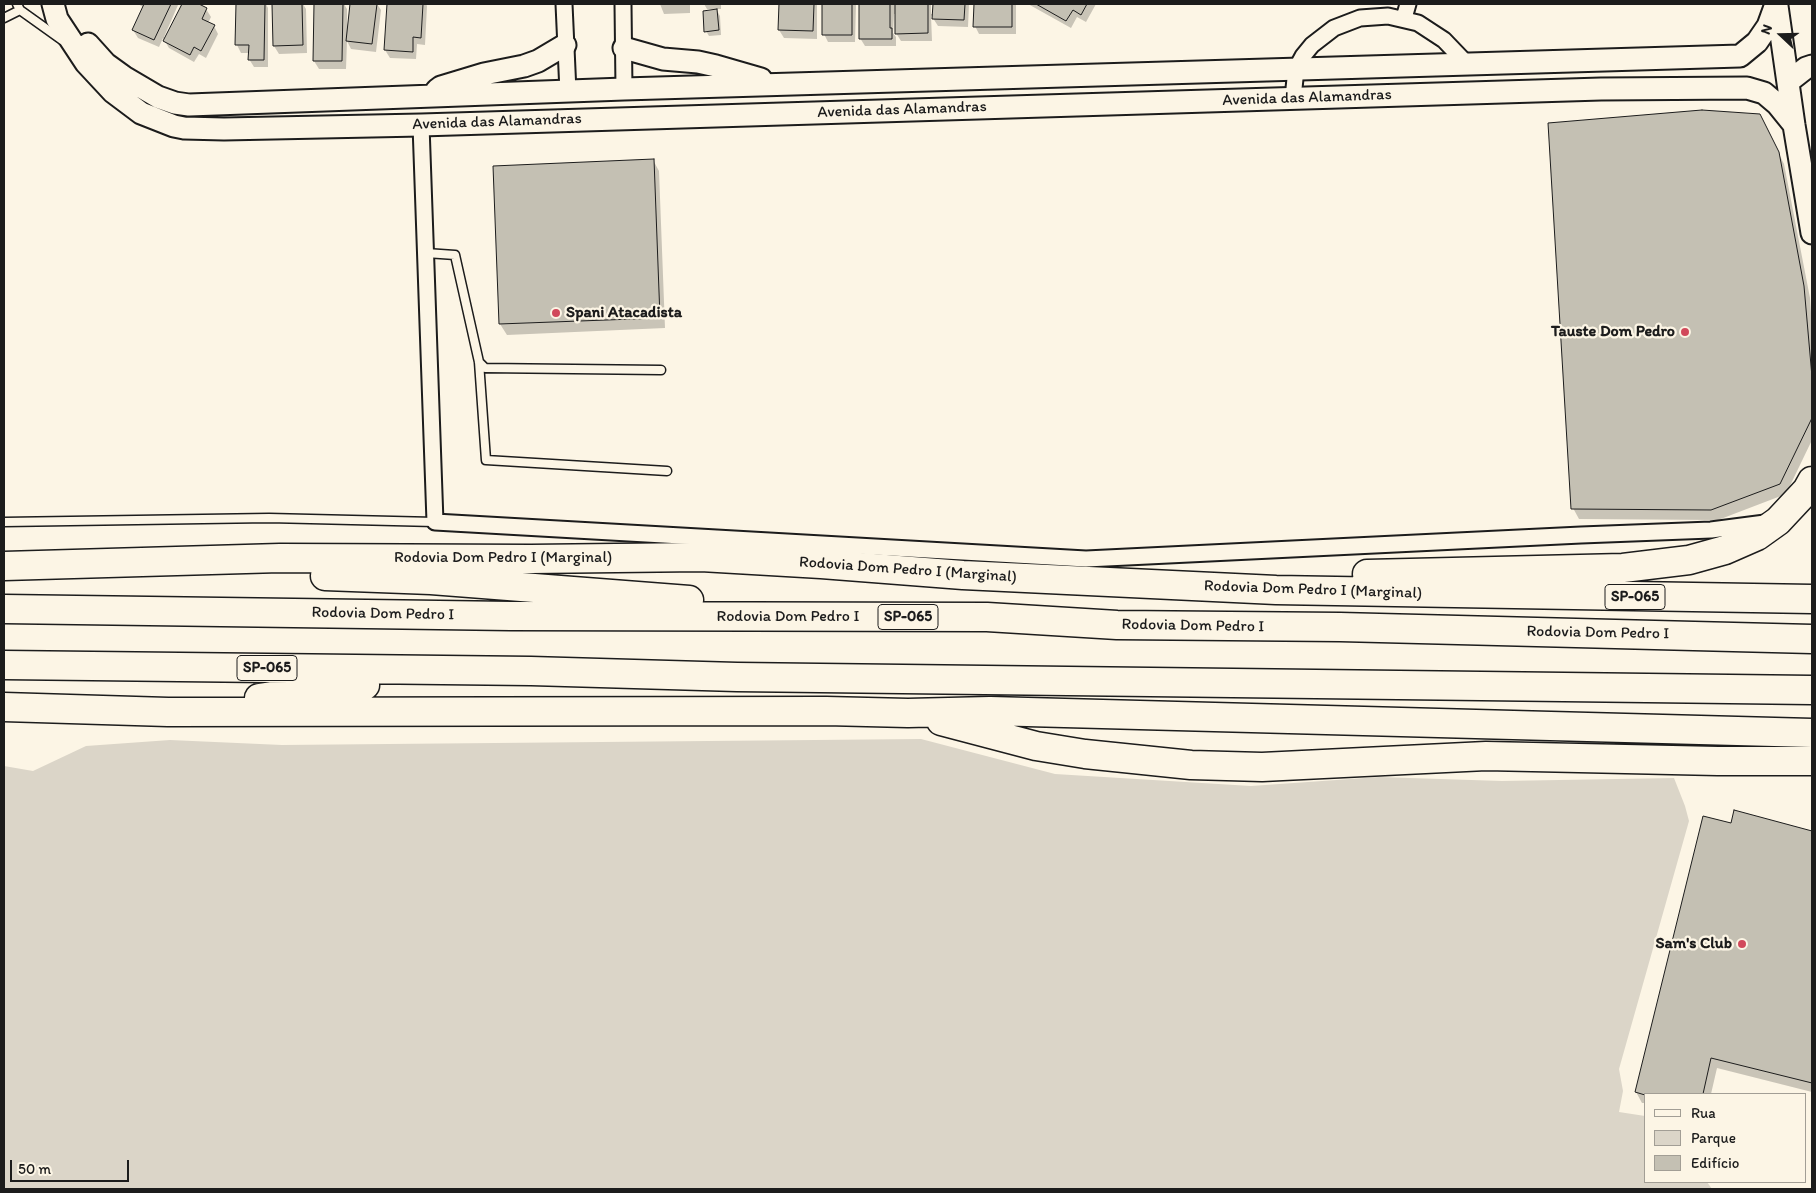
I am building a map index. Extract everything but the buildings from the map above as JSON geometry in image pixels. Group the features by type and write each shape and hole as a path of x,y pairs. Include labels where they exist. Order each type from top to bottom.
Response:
{"highway":[{"path":"1153,584 1293,576 1623,568 1689,560 1725,550 1756,536 1778,521 1807,490 1812,481"},
{"name":"Rodovia Dom Pedro I (Marginal)","path":"4,566 280,558 701,558 821,564 963,575 1276,590 1812,599"},
{"path":"90,565 431,580 922,617"},
{"name":"Rodovia Dom Pedro I","path":"4,610 511,616 987,617 1117,625 1340,627 1812,639"},
{"name":"SP-065","path":"4,665 531,672 737,678 1812,690"},
{"path":"168,712 324,688 531,672"},
{"path":"4,707 168,712 826,711 908,713 990,711 1812,733"},
{"path":"908,713 1036,746 1085,754 1191,765 1262,767 1486,756 1718,762 1812,761"}],"street":[{"name":"Avenida das Alamandras","path":"53,4 58,18 81,55 113,92 141,113 174,126 224,129 420,125 1601,89 1747,88 1764,93 1777,104 1794,125"},
{"name":"Avenida das Alamandras","path":"67,4 88,44 106,64 124,78 149,92 175,103 190,105 780,84 1740,56"},
{"path":"564,4 568,92"},
{"path":"623,4 624,89"},
{"path":"1747,88 1750,70 1740,56 1757,42 1768,26 1776,4"},
{"path":"1776,4 1812,233"},
{"path":"1293,98 1296,69 1302,56 1322,36 1347,22 1375,10 1388,16 1406,11 1418,23 1444,40 1467,64"},
{"path":"565,45 524,66 484,74 441,86 431,96 423,109 420,125 435,522 1086,559 1581,534 1710,530 1778,521"},
{"path":"624,48 664,59 698,62 716,66 780,84"},
{"path":"1788,82 1806,68 1812,66"},
{"path":"893,81 899,95 893,110"}],"lane":[{"path":"4,18 19,7 81,55"},
{"path":"426,253 455,255 479,362 486,460 667,471"},
{"path":"479,362 485,368 661,370"},
{"path":"4,522 269,518 435,522"}],"green space":[{"path":"921,739 1055,774 1251,786 1379,777 1502,781 1674,778 1689,821 1619,1069 1623,1091 1619,1112 1644,1116 1644,1183 1708,1183 1712,1189 4,1189 4,766 33,771 86,746 170,740 282,745"}],"place":[{"name":"Spani Atacadista","path":"556,313"},
{"name":"Tauste Dom Pedro","path":"1685,332"},
{"name":"Sam's Club","path":"1742,944"}]}
